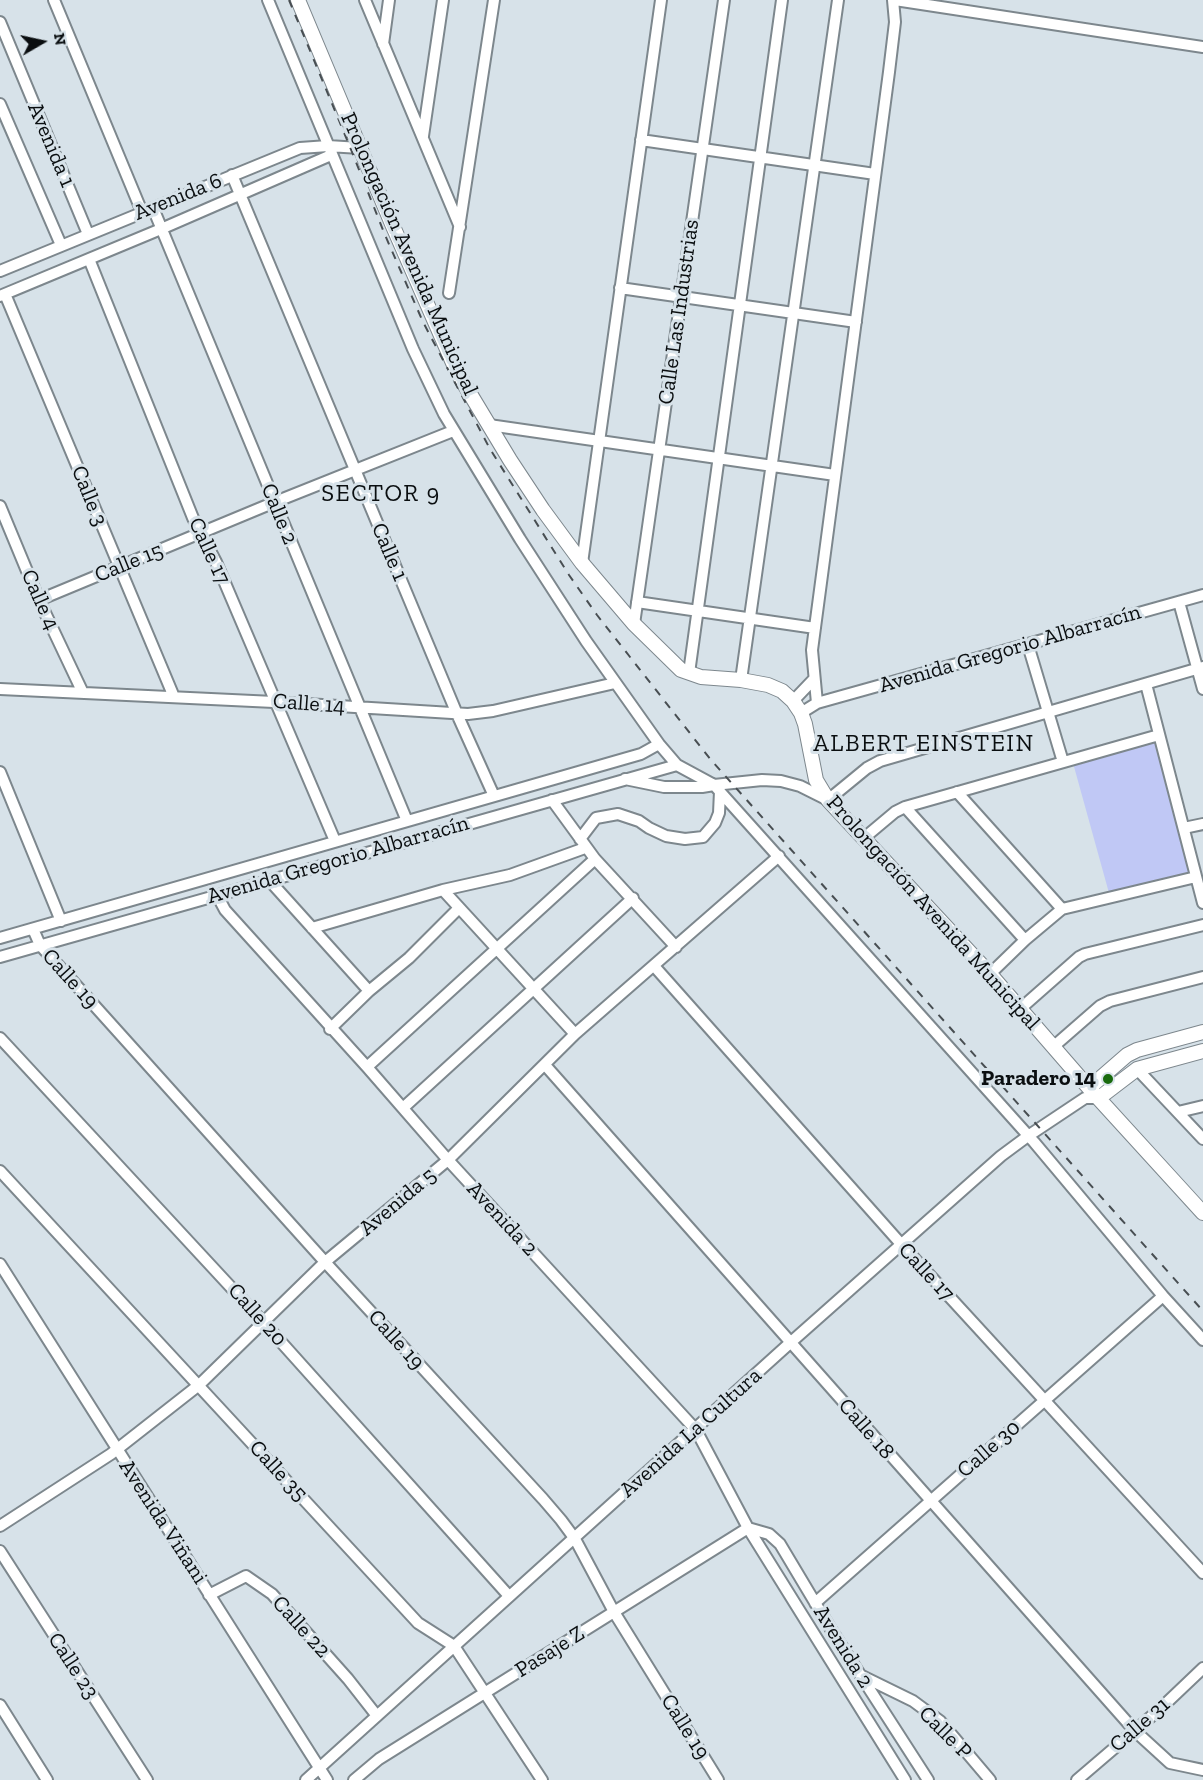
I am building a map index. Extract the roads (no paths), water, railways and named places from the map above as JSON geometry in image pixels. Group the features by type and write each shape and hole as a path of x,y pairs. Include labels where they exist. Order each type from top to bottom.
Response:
{"main road":[{"name":"Prolongación Avenida Municipal","path":"298,0 458,372 543,510 582,563 634,624 681,670 708,678 741,680 775,688 793,701 801,713 816,780 828,800 990,974 1091,1095 1203,1213"},
{"name":"Avenida La Cultura","path":"1091,1095 1127,1055 1137,1050 1203,1032"},
{"name":"Avenida La Cultura","path":"1091,1095 1137,1069 1203,1051"}],"street":[{"path":"54,0 142,212"},
{"name":"Prolongación Avenida Municipal","path":"268,0 413,349 453,431 520,539 615,683 677,765"},
{"path":"365,0 460,228"},
{"path":"383,44 389,0"},
{"path":"422,139 443,0"},
{"path":"449,293 494,0"},
{"path":"582,563 661,0"},
{"name":"Calle Las Industrias","path":"634,624 724,0"},
{"path":"688,673 782,0"},
{"path":"741,680 838,0"},
{"path":"817,703 812,650 895,22 894,0 1203,47"},
{"name":"Avenida 1","path":"0,22 88,234"},
{"name":"Avenida 1","path":"0,104 61,245"},
{"path":"641,140 875,174"},
{"name":"Avenida 6","path":"0,271 300,148 330,151 360,148"},
{"name":"Avenida 6","path":"2,295 161,229 330,151"},
{"name":"Calle 1","path":"232,175 457,714 494,796"},
{"name":"Calle 2","path":"153,208 407,821"},
{"name":"Calle 17","path":"88,259 193,518 216,562 335,841"},
{"path":"620,288 856,322"},
{"name":"Calle 3","path":"2,295 174,697"},
{"path":"489,425 835,475"},
{"name":"Calle 15","path":"39,600 274,502 453,431"},
{"name":"Calle 4","path":"0,506 39,600 83,693"},
{"name":"Avenida Gregorio Albarracín","path":"801,713 817,703 1203,595"},
{"path":"637,602 815,628"},
{"path":"1179,602 1200,668 1203,689"},
{"path":"1028,645 1063,762"},
{"path":"625,779 664,787 717,788 762,780 781,781 800,786 828,800 867,768 880,761 1200,668"},
{"path":"793,701 814,679"},
{"name":"Calle 14","path":"0,689 274,702 457,714 493,711 615,683"},
{"path":"1146,684 1203,903"},
{"path":"864,838 895,812 905,807 1159,735"},
{"name":"Avenida Gregorio Albarracín","path":"0,938 641,754 659,744"},
{"path":"677,765 717,788 1028,1136 1203,1340"},
{"name":"Avenida Gregorio Albarracín","path":"0,957 677,765"},
{"path":"0,772 61,921"},
{"path":"312,928 443,890 510,875 582,844 596,818 618,814 639,820 666,836 685,839 704,837 715,823 719,813 717,788"},
{"path":"957,792 1062,909"},
{"path":"552,800 595,860 633,898 676,947"},
{"path":"905,807 1025,940"},
{"path":"1184,828 1203,824"},
{"name":"Avenida 5","path":"0,1526 116,1449 199,1385 325,1262 448,1160 575,1034 779,856"},
{"path":"367,1067 595,860"},
{"path":"990,974 1062,909 1196,877"},
{"path":"269,880 369,991"},
{"path":"443,890 575,1034"},
{"name":"Avenida 2","path":"217,895 225,910 330,1029 696,1430 748,1528 905,1780"},
{"path":"403,1108 633,898"},
{"path":"330,1029 369,991 409,958 459,908"},
{"path":"1020,1009 1085,954 1203,925"},
{"name":"Calle 19","path":"33,929 40,945 325,1262 543,1499 575,1539 614,1612 718,1780"},
{"name":"Calle 17","path":"654,966 901,1244 1203,1573"},
{"path":"1053,1047 1100,1006 1110,1001 1203,976"},
{"name":"Calle 20","path":"0,1038 264,1323 509,1596"},
{"name":"Calle 18","path":"545,1065 1135,1731 1170,1763 1203,1770"},
{"path":"1137,1069 1203,1139"},
{"name":"Avenida La Cultura","path":"306,1780 790,1343 1001,1156 1091,1095"},
{"path":"1178,1112 1203,1106"},
{"name":"Calle 35","path":"0,1171 418,1623 454,1646 542,1780"},
{"name":"Avenida Viñani","path":"0,1264 327,1780"},
{"name":"Calle 30","path":"815,1603 1163,1296"},
{"name":"Avenida 2","path":"748,1528 769,1534 774,1538 928,1780"},
{"name":"Pasaje Z","path":"354,1780 379,1759 748,1528"},
{"name":"Calle 23","path":"0,1551 147,1780"},
{"name":"Calle 22","path":"209,1595 246,1576 272,1594 348,1679 377,1716"},
{"path":"808,1623 832,1632"},
{"name":"Calle 31","path":"1077,1780 1135,1731 1203,1668"},
{"name":"Calle P","path":"862,1676 913,1701 940,1721 990,1780"},
{"path":"0,1705 47,1780"},
{"path":"1198,1780 1203,1775"}],"railway":[{"path":"289,0 423,322 490,449 569,575 597,615 711,760 1203,1311"}],"place":[{"name":"Paradero 14","path":"1108,1079"}],"district":[{"name":"SECTOR 9","path":"381,494"},
{"name":"ALBERT EINSTEIN","path":"924,744"}]}
